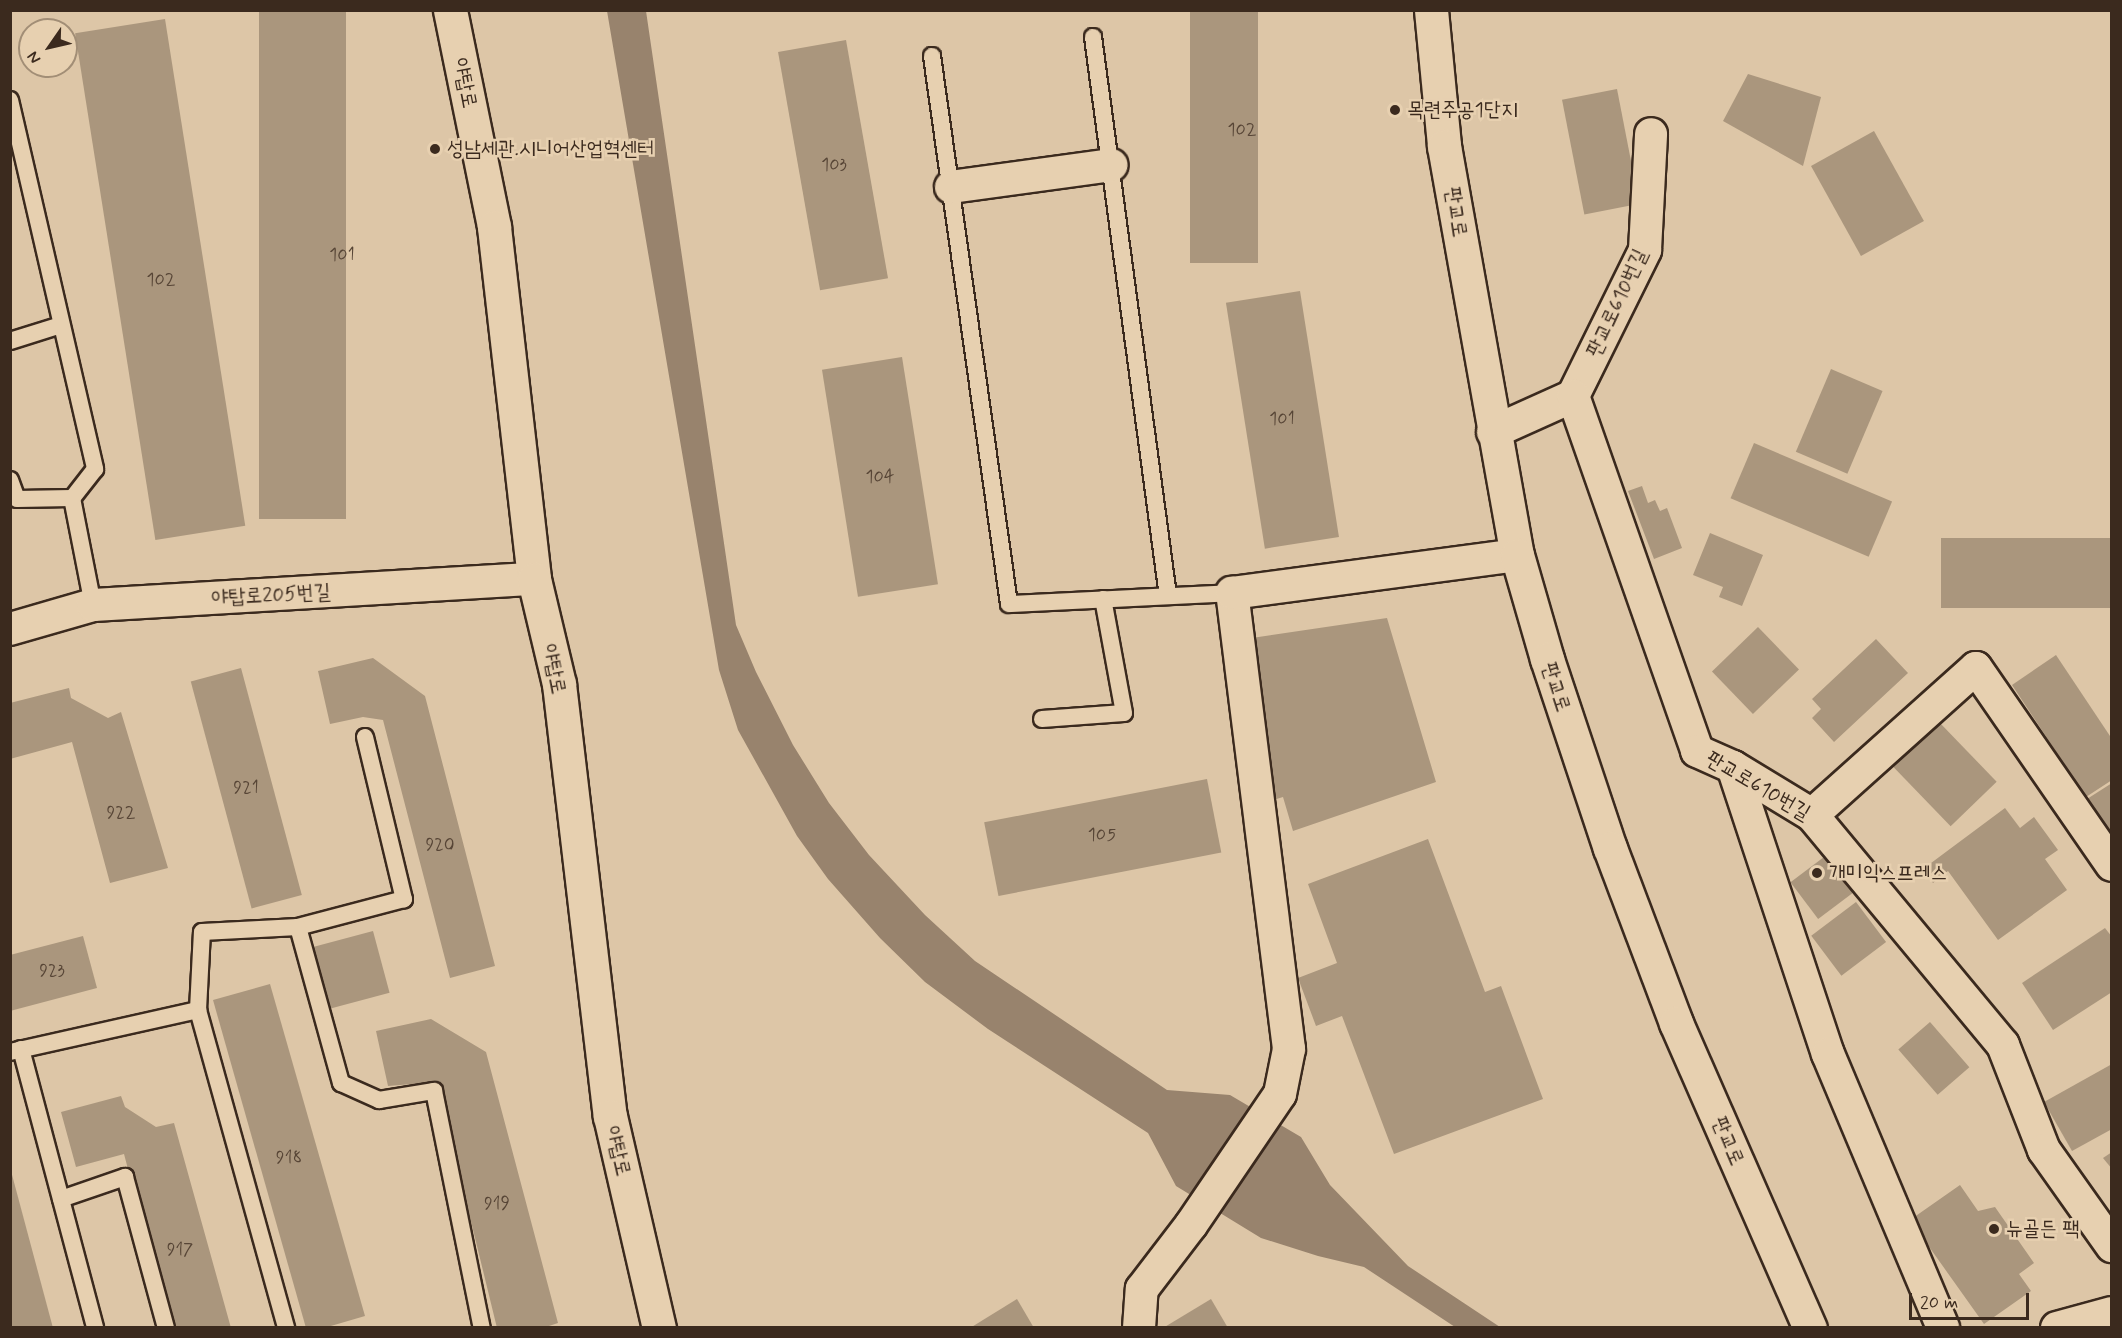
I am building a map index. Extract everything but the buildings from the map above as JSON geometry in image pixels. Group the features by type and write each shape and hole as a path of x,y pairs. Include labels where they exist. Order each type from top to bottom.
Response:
{"main road":[{"name":"야탑로","path":"450,10 494,227 534,579 559,684 610,1116 659,1328"},
{"name":"판교로","path":"1431,10 1444,146 1493,432 1517,555 1547,659 1610,848 1676,1023 1810,1328"}],"street":[{"name":"판교로610번길","path":"1651,134 1645,250 1573,396 1697,751 1733,767 1812,814 2003,1044 2044,1150 2112,1246"},
{"path":"951,187 1111,165"},
{"path":"1493,432 1573,396"},
{"path":"1139,1328 1142,1289 1191,1225 1280,1094 1289,1049 1232,593 1517,555"},
{"name":"야탑로205번길","path":"10,629 93,605 534,579"},
{"path":"1812,814 1976,668 2112,865"},
{"path":"1733,767 1828,1054 1943,1328"},
{"path":"2057,1328 2112,1313"}],"lane":[{"path":"1093,37 1168,596"},
{"path":"932,56 1009,604 1232,593"},
{"path":"10,100 95,469 72,498 93,605"},
{"path":"10,340 61,325"},
{"path":"10,480 17,499 72,498"},
{"path":"1042,719 1124,713 1103,599"},
{"path":"286,1328 198,1010 202,932 298,927 404,900 365,737"},
{"path":"298,927 341,1083 379,1100 434,1091 482,1328"},
{"path":"95,1328 61,1199 16,1051 198,1010"},
{"path":"61,1199 125,1177 166,1328"}],"shaded area":[{"path":"607,11 646,11 736,625 756,672 793,745 829,803 869,855 925,915 975,961 1167,1090 1230,1095 1301,1137 1330,1185 1408,1266 1500,1327 1455,1327 1364,1267 1318,1256 1261,1238 1176,1186 1148,1133 988,1029 925,982 880,938 828,879 797,836 738,730 719,670"}],"place":[{"name":"목련주공1단지","path":"1395,110"},
{"name":"성남세관.시니어산업혁센터","path":"435,149"},
{"name":"개미익스프레스","path":"1817,873"},
{"name":"뉴골든 팩","path":"1994,1229"}]}
